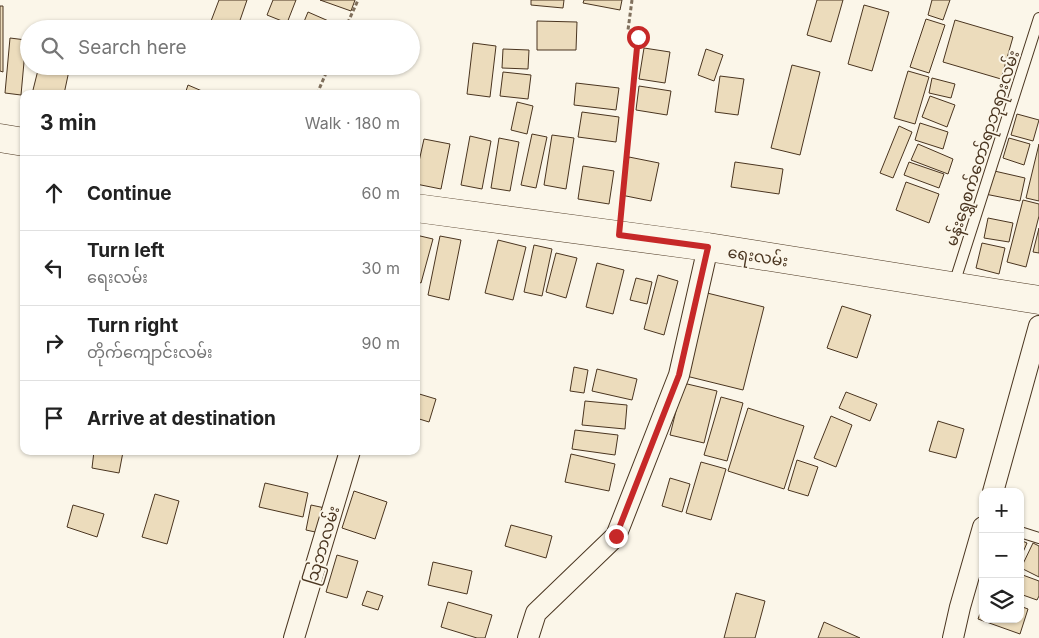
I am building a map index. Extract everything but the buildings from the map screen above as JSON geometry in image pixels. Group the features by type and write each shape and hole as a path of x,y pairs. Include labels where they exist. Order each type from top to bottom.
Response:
{"street":[{"path":"0,138 20,141"},
{"name":"ရေးလမ်း","path":"420,209 708,247 1039,300"},
{"path":"528,638 536,613 616,536 679,375 708,247"},
{"path":"994,488 1039,326"},
{"name":"သြဘာလမ်း","path":"294,638 349,455"},
{"path":"953,638 981,533"}],"lane":[{"name":"မန်းရွှေစက်တော်ရာဘုရားလမ်း","path":"953,287 1039,18"},
{"path":"1023,533 1039,538"}],"path":[{"path":"349,20 358,0"},
{"path":"619,235 638,37 628,30 632,0"},
{"path":"319,90 325,75"}],"route":[{"path":"616,536 679,375 708,247 619,235 638,37"}]}
